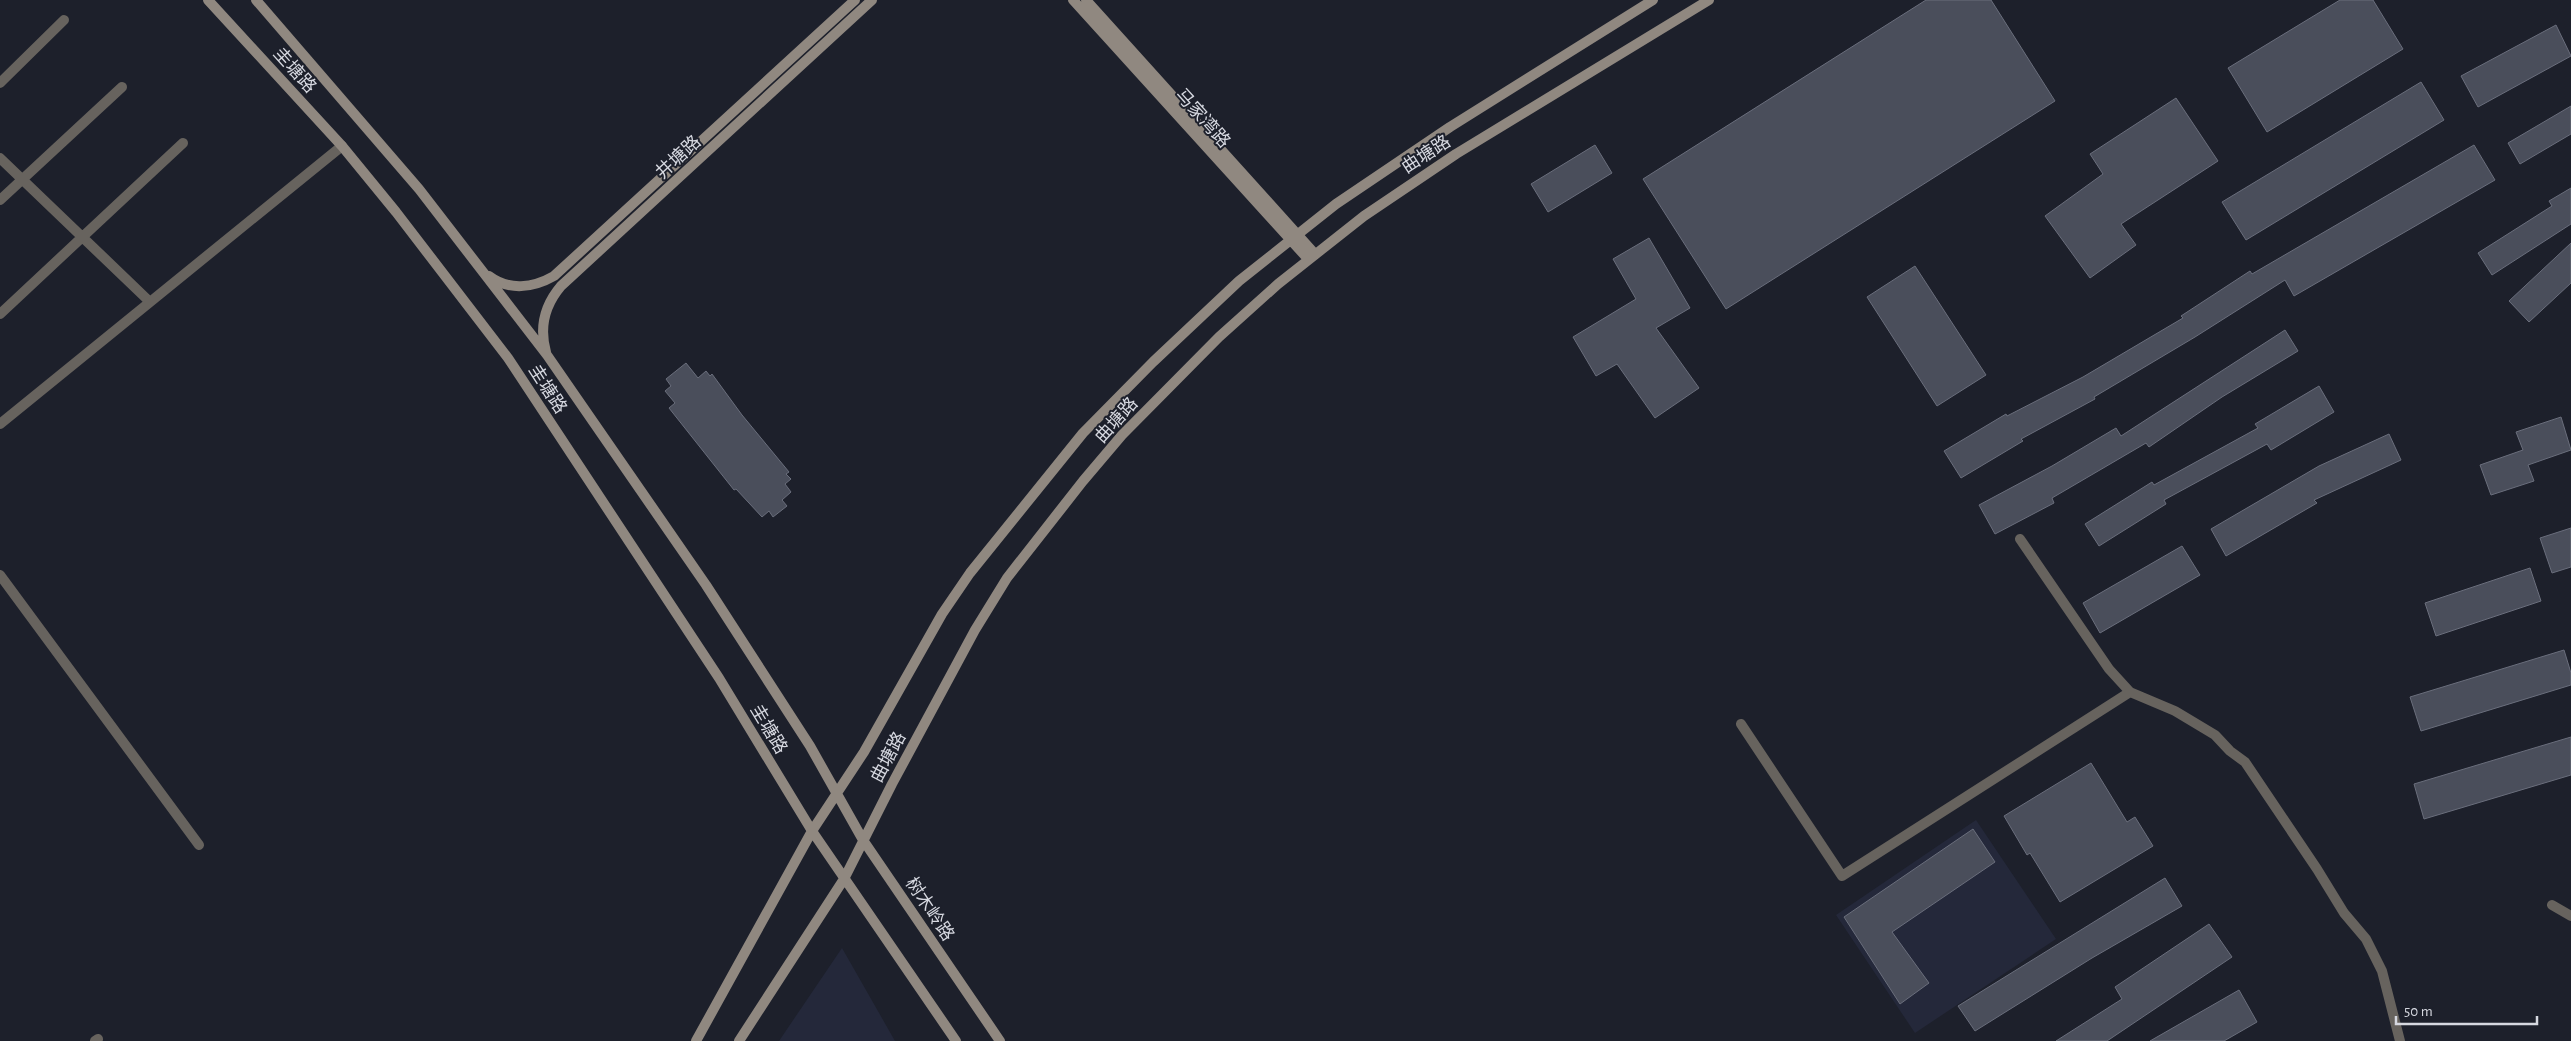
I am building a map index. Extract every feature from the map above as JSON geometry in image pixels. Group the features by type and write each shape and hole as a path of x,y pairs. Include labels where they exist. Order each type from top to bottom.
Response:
{"main road":[{"name":"圭塘路","path":"208,0 342,146 396,212 508,358 719,678 812,831"},
{"name":"圭塘路","path":"256,0 365,124 547,356 706,585 810,746 837,794"},
{"name":"井塘路","path":"481,270 501,283 514,287 543,283 554,276 855,0"},
{"name":"井塘路","path":"547,356 543,335 545,309 561,286 872,0"},
{"name":"马家湾路","path":"1073,0 1294,237"},
{"name":"马家湾路","path":"1086,0 1312,257"},
{"name":"曲塘路","path":"696,1041 812,831 864,752 942,614 970,573 1083,433 1152,362 1231,288 1336,204 1450,127 1653,0"},
{"name":"曲塘路","path":"738,1041 844,879 975,630 1019,562 1083,481 1170,385 1219,337 1312,257 1407,185 1708,0"},
{"name":"树木岭路","path":"837,794 863,840 1000,1041"},
{"path":"812,831 956,1041"}],"street":[{"path":"0,83 64,20"},
{"path":"0,200 122,86"},
{"path":"0,314 183,143"},
{"path":"0,424 342,146"},
{"path":"0,158 150,302"},
{"path":"2020,539 2108,669 2130,692 2175,711 2215,735 2230,751 2245,762 2317,869 2344,913 2366,939 2382,972 2400,1041"},
{"path":"0,575 199,845"},
{"path":"1741,724 1842,876 2130,692"},
{"path":"2552,905 2571,916"}],"shaded area":[{"path":"1976,820 2056,939 1915,1033 1836,915"},
{"path":"842,948 895,1041 779,1041"}],"building":[{"path":"1926,0 1991,0 2055,101 1726,309 1643,179"},
{"path":"2340,0 2373,0 2403,49 2267,132 2228,68"},
{"path":"2556,25 2571,56 2478,107 2461,76"},
{"path":"2421,82 2444,120 2246,240 2222,202"},
{"path":"2176,98 2218,161 2121,224 2136,245 2090,278 2045,216 2103,174 2090,154"},
{"path":"2571,106 2571,134 2520,164 2508,143"},
{"path":"1595,145 1612,173 1548,212 1531,184"},
{"path":"2474,145 2495,180 2294,296 2285,280 2195,337 2094,397 2095,399 2021,439 2023,441 1961,478 1944,451 2006,414 2007,416 2083,377 2183,318 2181,316 2250,271 2252,274"},
{"path":"2571,188 2571,224 2492,275 2478,253 2552,206 2549,201"},
{"path":"1649,238 1690,308 1656,328 1699,388 1655,418 1617,364 1596,376 1573,337 1636,299 1613,259"},
{"path":"2571,243 2571,283 2529,322 2509,301"},
{"path":"1915,266 1986,375 1937,406 1867,297"},
{"path":"2285,330 2298,351 2222,397 2149,447 2146,443 2052,498 2054,503 1995,534 1979,505 2052,466 2116,428 2121,436"},
{"path":"686,363 698,378 706,371 710,376 712,374 742,415 789,472 786,474 791,479 785,484 791,492 782,500 787,506 773,517 769,511 762,517 736,489 734,490 669,408 675,403 665,391 671,386 666,379"},
{"path":"2319,386 2334,412 2271,450 2267,444 2164,500 2166,504 2099,546 2085,524 2152,482 2154,485 2258,428 2255,424"},
{"path":"2561,417 2571,450 2528,465 2534,481 2491,495 2480,465 2523,450 2516,432"},
{"path":"2389,434 2401,460 2314,500 2317,503 2226,556 2211,529 2319,466"},
{"path":"2571,528 2571,567 2552,573 2540,538"},
{"path":"2182,546 2200,575 2100,633 2083,603"},
{"path":"2530,568 2541,601 2436,636 2425,603"},
{"path":"2564,650 2571,673 2571,685 2421,731 2410,697"},
{"path":"2571,737 2571,775 2424,819 2414,784"},
{"path":"2091,763 2127,822 2135,817 2153,846 2060,902 2030,853 2027,855 2004,816"},
{"path":"1973,829 1995,862 1892,932 1929,983 1900,1004 1844,917"},
{"path":"2165,878 2182,906 2092,958 1975,1031 1958,1006"},
{"path":"2209,924 2232,957 2107,1041 2056,1041 2122,999 2115,987"},
{"path":"2239,990 2257,1022 2224,1041 2150,1041"}]}
